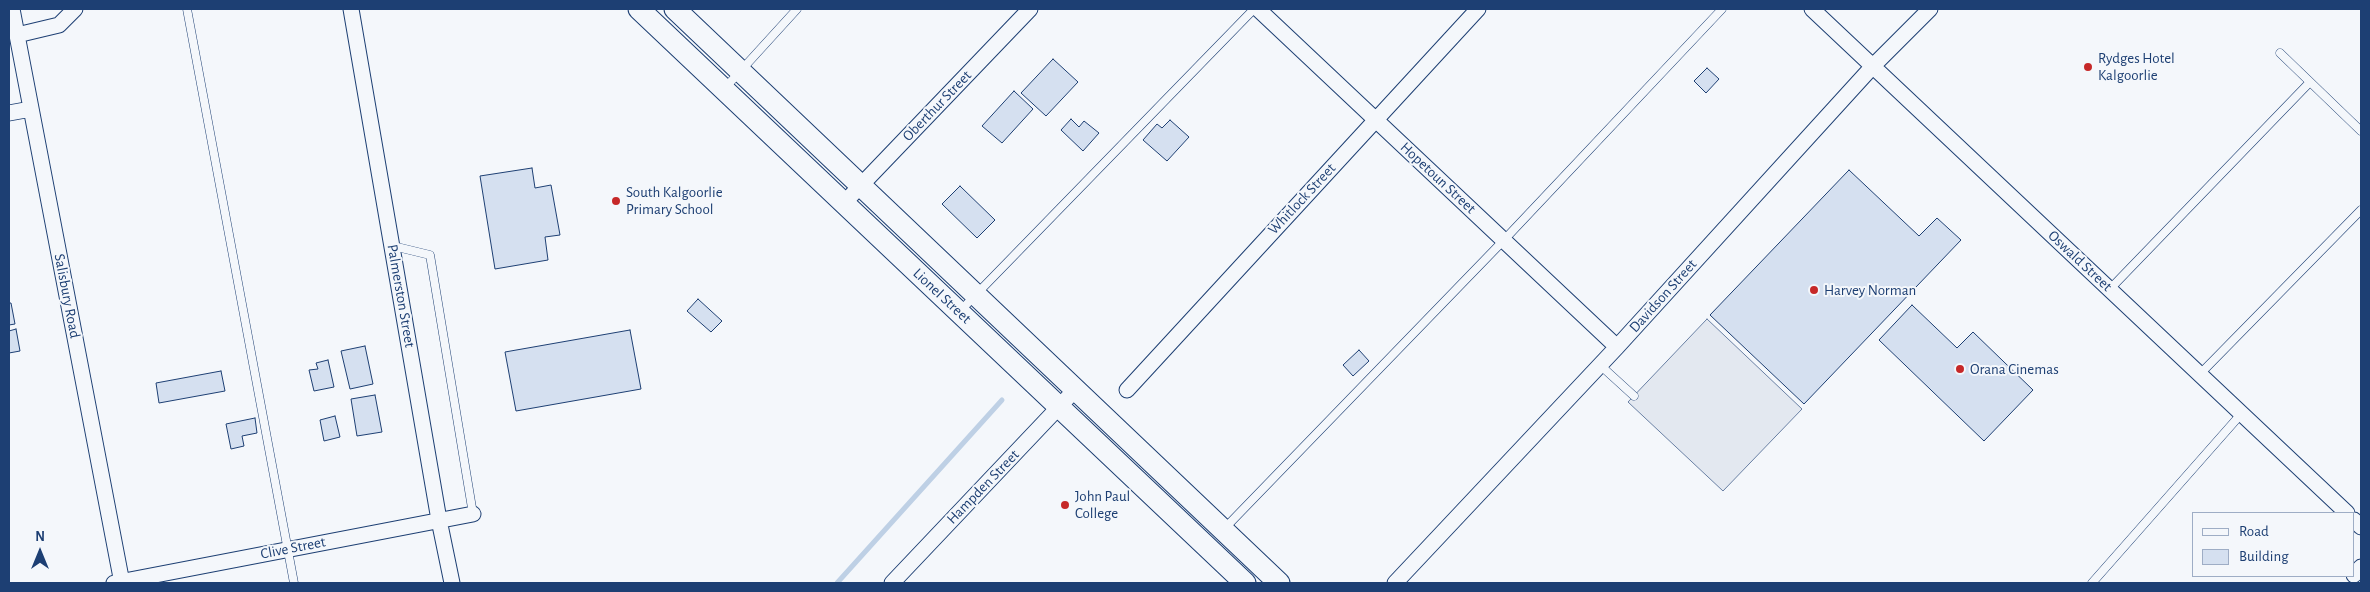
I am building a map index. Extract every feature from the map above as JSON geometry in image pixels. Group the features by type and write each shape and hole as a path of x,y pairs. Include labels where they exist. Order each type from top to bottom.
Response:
{"street":[{"name":"Salisbury Road","path":"12,9 119,583"},
{"path":"17,35 59,25 75,9"},
{"name":"Palmerston Street","path":"351,9 439,520 452,583"},
{"name":"Lionel Street","path":"639,9 1245,583"},
{"name":"Lionel Street","path":"675,9 1279,583"},
{"name":"Oberthur Street","path":"844,203 1030,9"},
{"name":"Hopetoun Street","path":"1258,9 1617,347"},
{"name":"Whitlock Street","path":"1127,390 1478,9"},
{"name":"Oswald Street","path":"1812,9 2346,512"},
{"name":"Davidson Street","path":"1395,583 1617,347 1873,66 1930,9"},
{"path":"9,114 31,109"},
{"name":"Hampden Street","path":"892,583 1075,390"},
{"name":"Clive Street","path":"119,583 473,514"}],"lane":[{"path":"187,9 294,583"},
{"path":"724,89 798,9"},
{"path":"959,312 1254,9"},
{"path":"1222,530 1504,240 1722,9"},
{"path":"2280,53 2361,131"},
{"path":"2110,289 2310,82"},
{"path":"2200,374 2361,210"},
{"path":"393,246 430,255 473,514"},
{"path":"1600,365 1634,396"},
{"path":"2092,583 2242,413"}],"shaded area":[{"path":"1707,319 1802,409 1723,491 1628,402"}],"building":[{"path":"1053,59 1078,82 1046,116 1021,93"},
{"path":"1707,68 1719,79 1706,93 1694,81"},
{"path":"1014,91 1033,109 1002,143 982,126"},
{"path":"1071,119 1079,127 1084,121 1099,133 1083,151 1061,130"},
{"path":"1170,120 1189,137 1167,161 1143,140 1157,124 1162,128"},
{"path":"532,168 535,188 551,185 560,235 545,237 548,260 495,269 480,176"},
{"path":"1849,170 1919,236 1937,218 1961,240 1804,404 1710,315"},
{"path":"960,186 995,220 977,238 942,204"},
{"path":"698,299 722,321 711,332 687,311"},
{"path":"9,303 11,303 15,324 9,325"},
{"name":"Orana Cinemas","path":"1912,305 1957,348 1973,332 2033,390 1984,441 1879,340"},
{"path":"16,329 20,351 9,353 9,331"},
{"path":"630,330 641,389 516,411 505,352"},
{"path":"365,346 373,384 350,389 341,351"},
{"path":"1359,350 1369,361 1353,376 1343,365"},
{"path":"328,360 334,387 314,391 309,370 318,369 316,363"},
{"path":"221,371 225,391 159,403 156,383"},
{"path":"375,395 382,432 357,436 351,399"},
{"path":"335,416 340,437 324,441 320,420"},
{"path":"255,418 257,433 242,436 244,446 231,449 226,424"}],"waterway":[{"path":"837,583 1002,400"}],"place":[{"name":"Rydges Hotel Kalgoorlie","path":"2088,67"},
{"name":"South Kalgoorlie Primary School","path":"616,201"},
{"name":"Harvey Norman","path":"1814,290"},
{"name":"Orana Cinemas","path":"1960,369"},
{"name":"John Paul College","path":"1065,505"}]}
